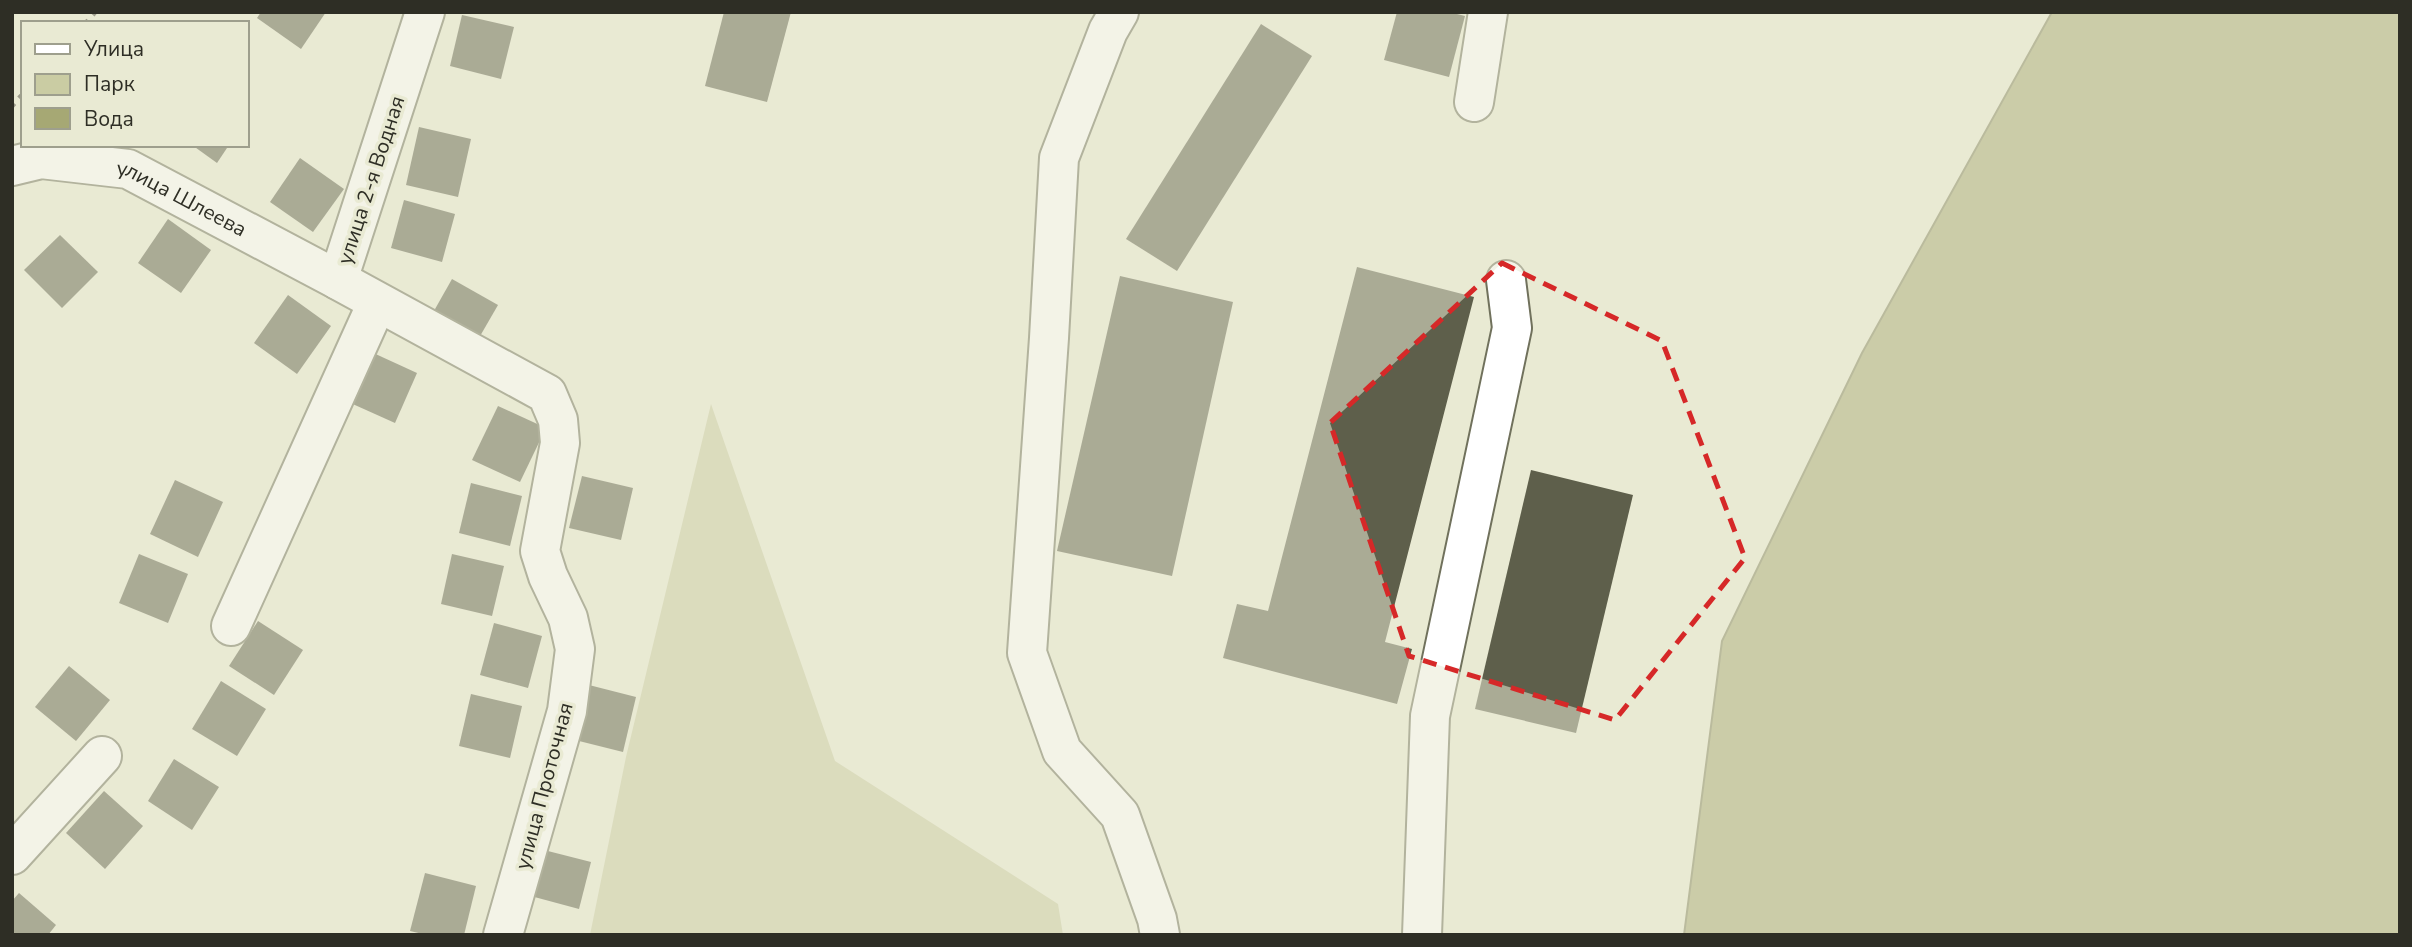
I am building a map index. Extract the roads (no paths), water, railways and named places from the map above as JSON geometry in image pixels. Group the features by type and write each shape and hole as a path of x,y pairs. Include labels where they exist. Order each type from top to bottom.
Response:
{"street":[{"name":"улица 2-я Водная","path":"425,12 338,280 547,394"},
{"path":"1119,12 1108,31 1059,158 1027,653 1062,751 1120,815 1157,919 1160,935"},
{"path":"1474,102 1488,12"},
{"name":"улица Шлеева","path":"12,166 41,159 128,169 338,280"},
{"path":"1422,935 1430,716 1513,328 1506,280"},
{"path":"231,626 377,303"},
{"name":"улица Проточная","path":"503,935 567,711 575,649 568,618 548,576 540,551 560,443 558,420 547,394"},
{"path":"12,855 102,756"}],"water":[{"path":"2052,12 2400,12 2400,935 1684,935 1722,641 1862,353"}],"railway":[{"path":"88,21 95,12"},
{"path":"12,106 21,96"}]}
